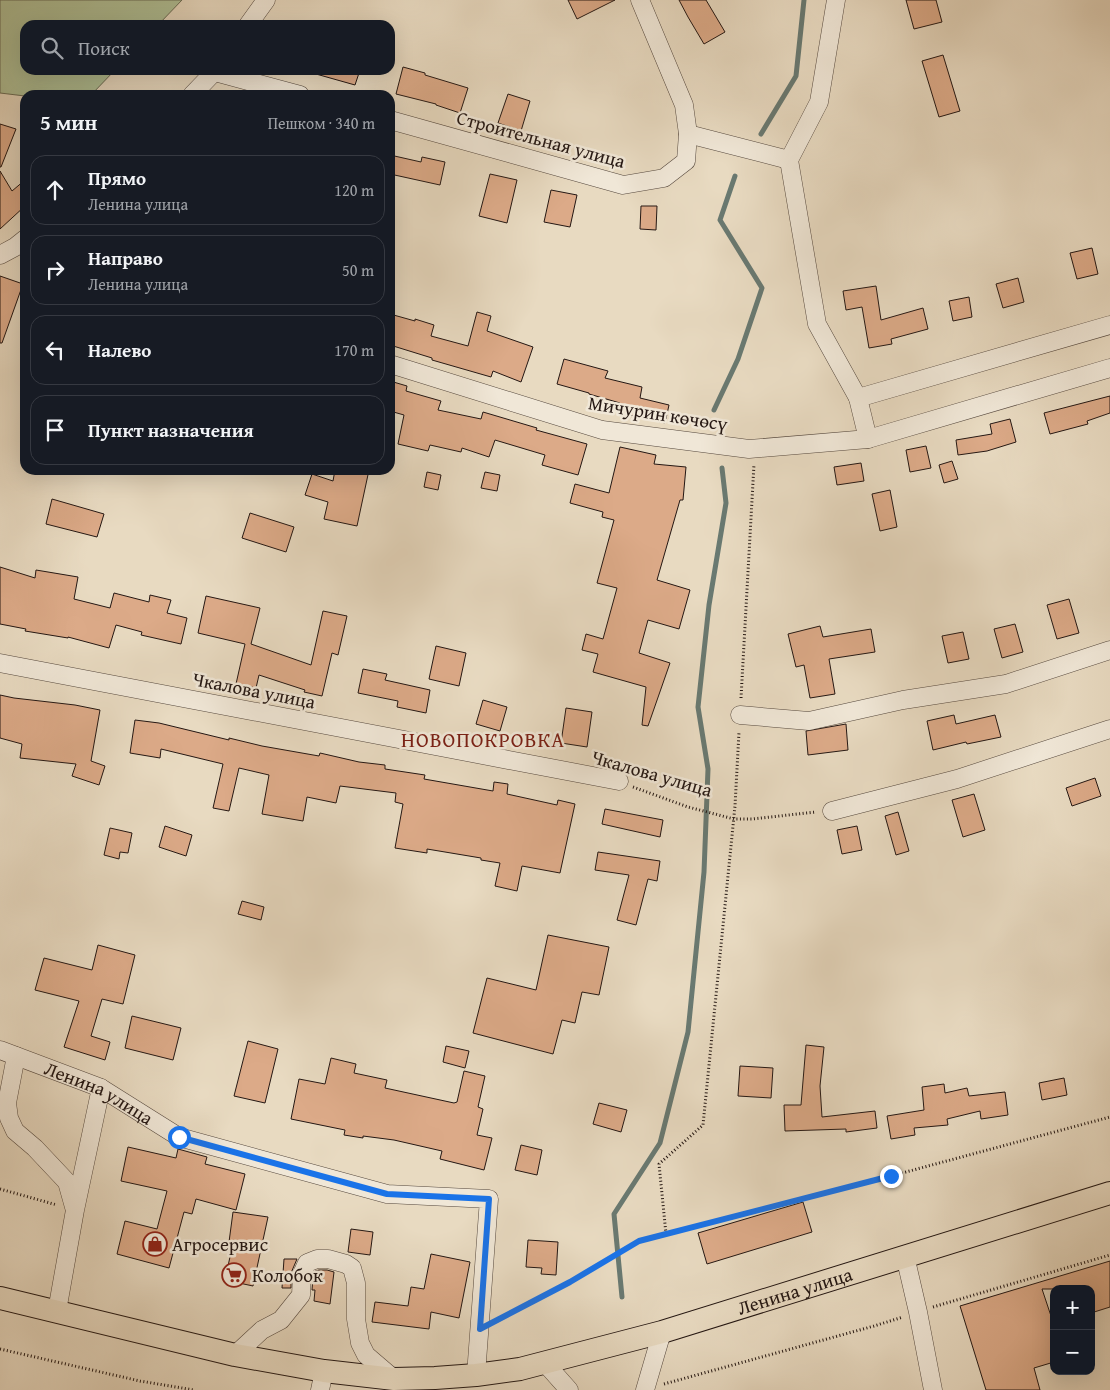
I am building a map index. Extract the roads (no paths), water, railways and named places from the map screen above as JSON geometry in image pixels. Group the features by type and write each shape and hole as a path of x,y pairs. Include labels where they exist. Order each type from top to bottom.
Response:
{"main road":[{"name":"Ленина улица","path":"0,1298 235,1355 322,1381 476,1375 520,1369 662,1332 1110,1193"}],"street":[{"path":"252,20 266,0"},
{"name":"Строительная улица","path":"395,121 623,185 664,178 686,161 688,134 684,105 640,0"},
{"path":"836,0 819,102 789,160 817,324 858,398 868,439"},
{"path":"197,90 212,75"},
{"path":"230,75 282,90"},
{"path":"688,134 789,160"},
{"path":"858,398 1110,325"},
{"name":"Мичурин көчөсү","path":"395,366 602,430 749,449 868,439 1110,368"},
{"path":"740,715 809,721 904,700 1006,684 1110,650"},
{"name":"Чкалова улица","path":"0,663 619,781"},
{"path":"832,811 957,778 1110,729"},
{"path":"8,1053 8,1118 15,1131 35,1148 67,1182 75,1210"},
{"name":"Ленина улица","path":"8,1053 101,1088 179,1137 387,1194 489,1199 476,1375"},
{"path":"57,1311 75,1210 101,1088"},
{"path":"905,1256 933,1390"},
{"path":"235,1355 262,1330 281,1320 301,1295 302,1274 307,1263 317,1259 328,1259 346,1264 352,1268 356,1284 357,1326 360,1343 366,1355 394,1379"},
{"path":"645,1390 662,1332"},
{"path":"545,1362 569,1390"}],"waterway":[{"path":"761,134 796,76 804,0"},
{"path":"714,410 738,359 762,288 720,220 735,176"},
{"path":"622,1297 614,1214 660,1143 688,1032 704,872 708,769 698,707 709,605 726,503 722,468"}],"place":[{"name":"Агросервис","path":"155,1244"},
{"name":"Колобок","path":"234,1275"}],"district":[{"name":"НОВОПОКРОВКА","path":"483,740"}]}
